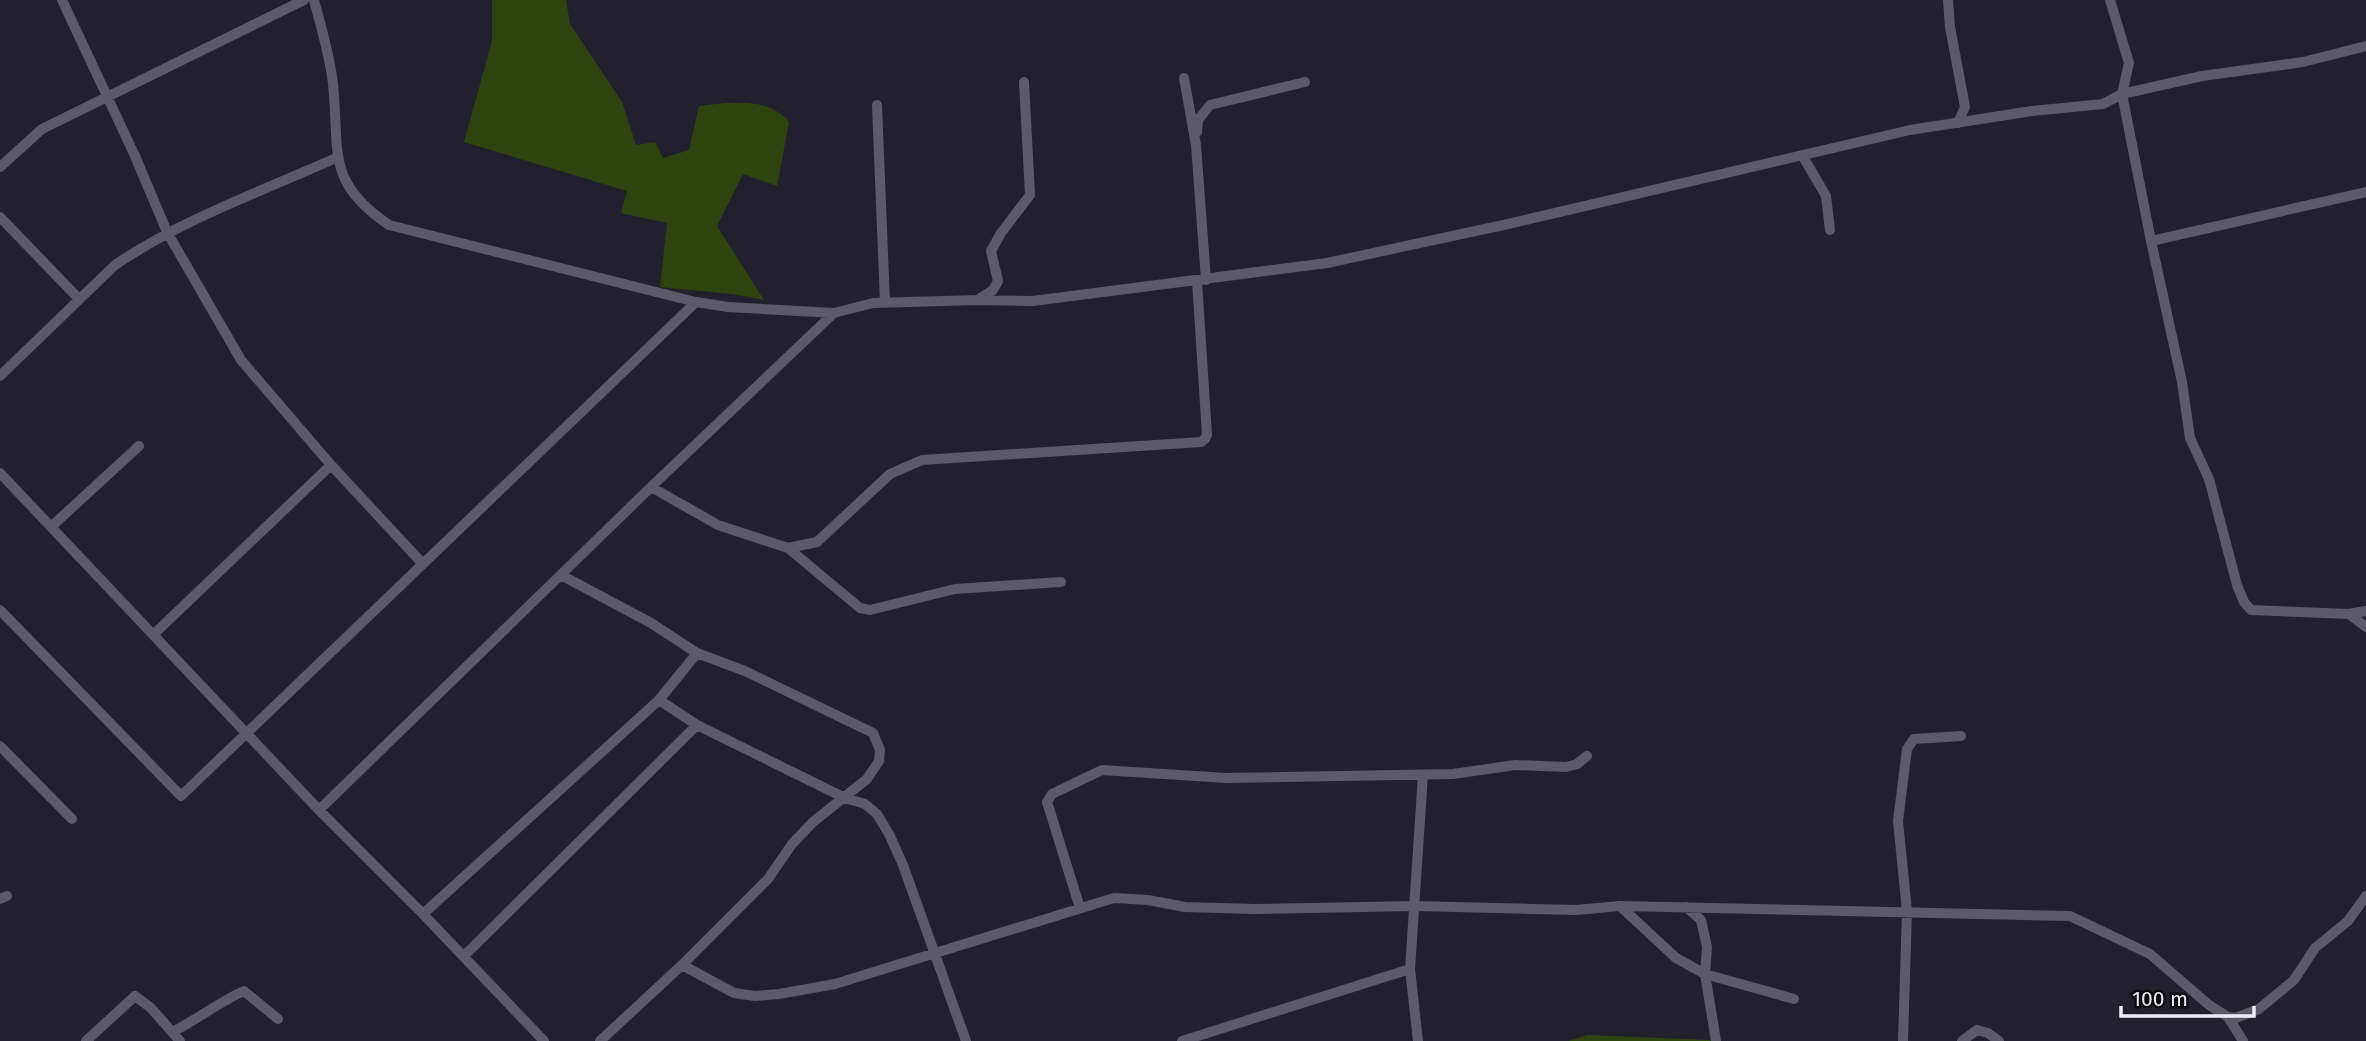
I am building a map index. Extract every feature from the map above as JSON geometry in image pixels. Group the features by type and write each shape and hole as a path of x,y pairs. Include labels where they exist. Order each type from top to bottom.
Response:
{"street":[{"path":"62,0 167,232 241,360 331,465 422,563"},
{"path":"0,167 42,129 304,0"},
{"path":"314,0 333,82 336,158 344,180 356,198 389,225 696,302 728,307 834,313 873,303 1033,301 1328,263 1910,131 2032,111 2103,104 2122,94 2202,76 2303,62 2366,46"},
{"path":"1948,0 1950,27 1965,107 1958,123"},
{"path":"2110,0 2129,63 2122,94 2182,382 2190,438 2209,479 2236,585 2250,610 2349,614 2366,611"},
{"path":"1184,78 1196,145"},
{"path":"979,300 993,290 998,281 991,251 1030,195 1024,82"},
{"path":"788,548 817,542 890,474 922,460 1200,442 1205,439 1207,435 1196,145 1198,120 1210,105 1305,82"},
{"path":"877,105 885,303"},
{"path":"1802,155 1826,196 1830,230"},
{"path":"0,376 115,265 167,232 336,158"},
{"path":"2151,241 2366,192"},
{"path":"0,217 79,299"},
{"path":"0,610 181,796 696,302"},
{"path":"319,810 834,313"},
{"path":"52,526 139,446"},
{"path":"154,634 331,465"},
{"path":"0,473 319,810 544,1041"},
{"path":"651,487 718,525 788,548 860,608 870,610 956,589 1061,582"},
{"path":"561,575 650,622 697,653 745,671 873,733 880,750 879,761 867,779 806,829 768,878 682,965 600,1041"},
{"path":"2349,614 2366,627"},
{"path":"423,914 659,700 697,653"},
{"path":"659,700 697,725 845,798 865,804 877,814 902,865 967,1041"},
{"path":"464,956 697,725"},
{"path":"1903,1041 1907,911 1898,821 1907,749 1914,738 1961,736"},
{"path":"0,746 72,819"},
{"path":"1080,908 1047,802 1052,794 1102,770 1226,778 1423,775 1453,774 1515,765 1566,767 1577,764 1587,756"},
{"path":"1418,1041 1410,969 1423,775"},
{"path":"682,965 734,993 755,996 779,994 835,984 1114,898 1148,900 1185,907 1254,909 1415,905 1576,910 1620,906 2070,916 2116,935 2150,954 2208,1005 2228,1017 2236,1018 2259,1009 2294,980 2315,948 2348,921 2366,896"},
{"path":"1620,906 1676,958 1704,974 1794,999"},
{"path":"1686,907 1701,920 1707,947 1704,974 1716,1041"},
{"path":"1182,1041 1410,969"},
{"path":"173,1032 196,1020 221,1001 244,991 278,1019"},
{"path":"86,1041 135,996 151,1008 180,1041"},
{"path":"2228,1017 2244,1041"},
{"path":"1962,1041 1977,1030 1988,1032 1999,1041"}],"green space":[{"path":"492,0 566,0 570,24 622,102 636,145 655,142 663,158 689,150 699,106 735,103 759,105 771,108 789,122 777,186 743,174 717,226 764,300 660,287 667,223 621,213 627,191 464,142 492,41"},
{"path":"1588,1035 1710,1040 1710,1041 1568,1041"}]}
